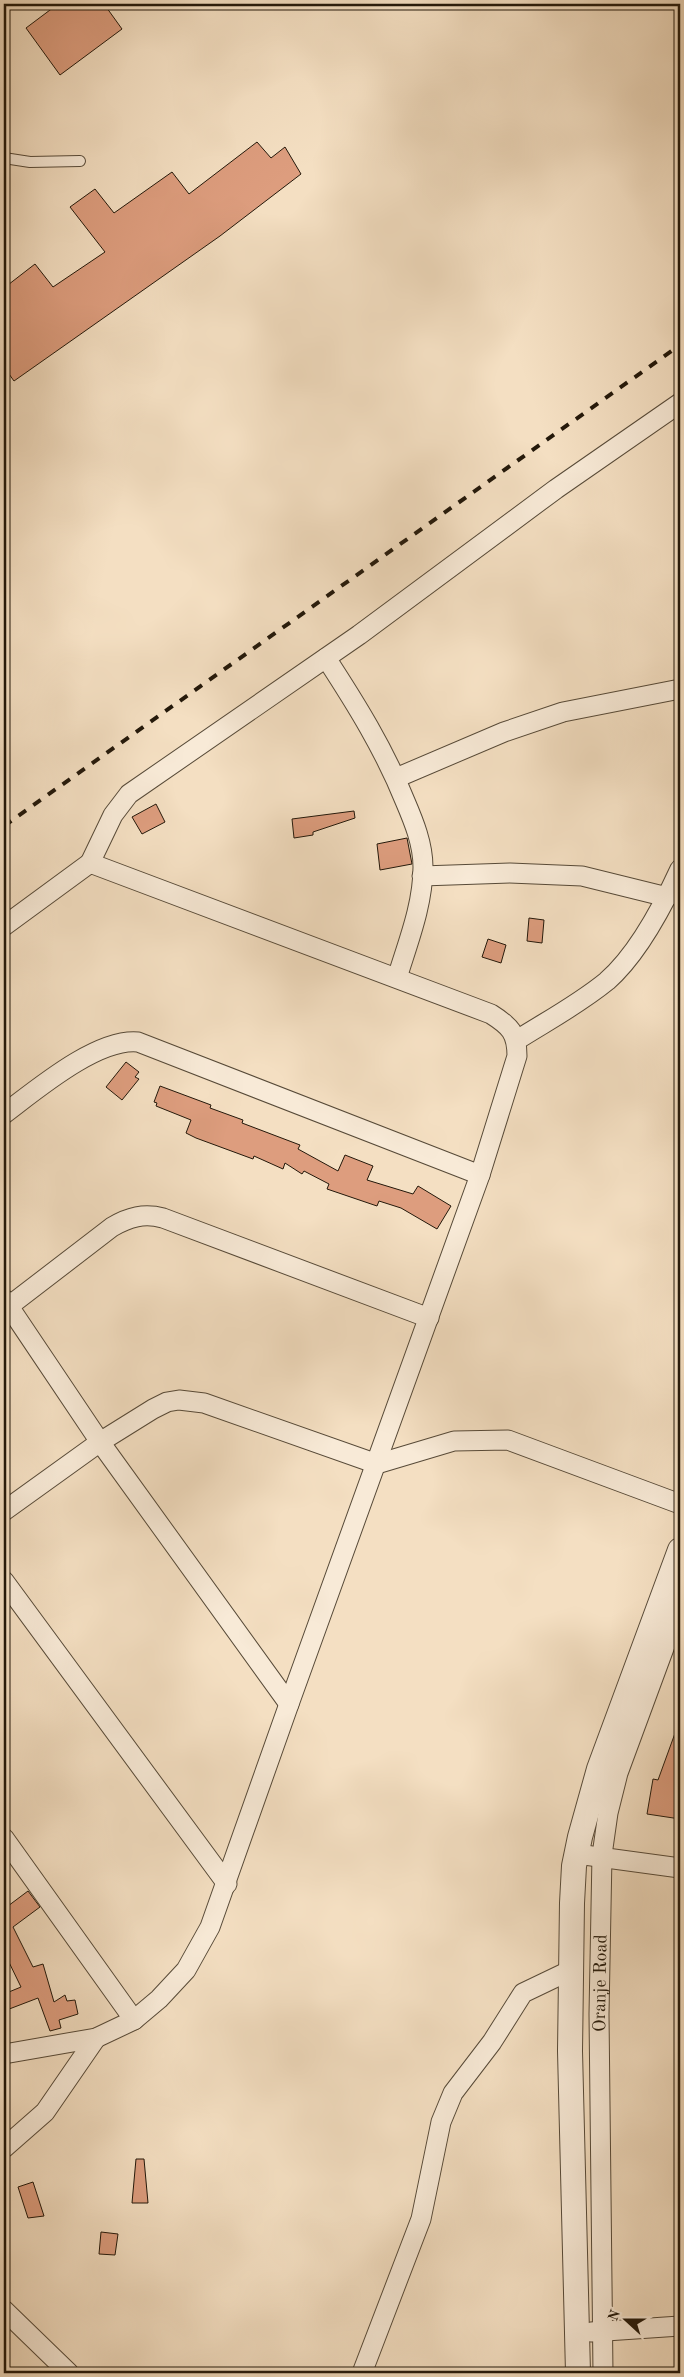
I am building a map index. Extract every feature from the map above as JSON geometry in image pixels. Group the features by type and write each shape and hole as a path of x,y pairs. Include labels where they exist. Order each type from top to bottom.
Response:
{"street":[{"path":"4,926 90,863 113,815 129,794 326,658 556,489 680,403"},
{"path":"326,658 360,709 396,778 417,830 423,865 417,914 397,978"},
{"path":"396,778 504,732 563,712 680,689"},
{"path":"4,2054 96,2038 134,2020 159,1999 186,1970 210,1927 227,1884 288,1704 377,1464 480,1175 514,1072 517,1056 517,1040 510,1028 491,1014 90,863"},
{"path":"517,1040 576,1004 608,980 630,956 667,897 680,869"},
{"path":"422,876 510,873 582,876 667,897"},
{"path":"4,1114 32,1093 97,1051 118,1042 138,1042 480,1175"},
{"path":"288,1704 100,1442 5,1305 112,1227 131,1218 151,1215 428,1318"},
{"path":"4,1510 100,1442 166,1402 179,1400 204,1403 377,1464 454,1441 508,1440 680,1504"},
{"path":"578,2373 570,2051 572,1903 577,1854 588,1802 599,1768 680,1550"},
{"path":"4,1581 227,1884"},
{"name":"Oranje Road","path":"603,2373 599,2014 602,1855 608,1813 618,1773 680,1605"},
{"path":"4,1838 134,2020"},
{"path":"577,1854 602,1855 680,1868"},
{"path":"362,2373 421,2219 441,2122 454,2093 492,2042 523,1992 571,1970"},
{"path":"4,2148 45,2112 96,2038"},
{"path":"4,2310 69,2373"},
{"path":"577,2332 680,2326"}],"lane":[{"path":"4,158 30,162 80,161"}],"building":[{"path":"58,4 104,4 122,29 60,75 26,28"},
{"path":"257,142 271,158 285,147 301,174 220,236 14,381 4,367 4,288 35,264 53,287 105,252 70,207 95,189 114,213 172,172 189,194"},
{"path":"156,804 165,822 142,834 132,817"},
{"path":"354,811 355,818 313,832 313,835 294,838 292,819"},
{"path":"407,838 412,864 380,870 377,844"},
{"path":"529,918 544,920 542,943 527,941"},
{"path":"488,939 506,945 501,963 482,957"},
{"path":"126,1062 139,1072 135,1077 139,1079 122,1100 106,1087"},
{"path":"160,1086 211,1105 210,1108 243,1120 242,1123 300,1145 298,1149 338,1171 345,1155 373,1166 367,1180 413,1194 418,1186 451,1206 437,1229 401,1208 379,1201 377,1206 327,1189 329,1184 304,1171 302,1174 285,1163 283,1169 254,1156 253,1159 196,1138 186,1133 191,1120 156,1106 157,1103 154,1102"},
{"path":"678,1725 680,1725 680,1819 647,1814 653,1779 658,1780"},
{"path":"28,1891 40,1907 13,1927 33,1967 43,1964 54,2002 65,1995 67,2001 75,2000 78,2014 59,2020 61,2028 50,2031 38,1998 4,2011 4,1994 21,1987 4,1952 4,1909"},
{"path":"136,2159 144,2159 148,2203 132,2203"},
{"path":"33,2182 44,2216 28,2218 18,2187"},
{"path":"101,2232 118,2234 115,2255 99,2254"}],"railway":[{"path":"4,826 680,345"}]}
